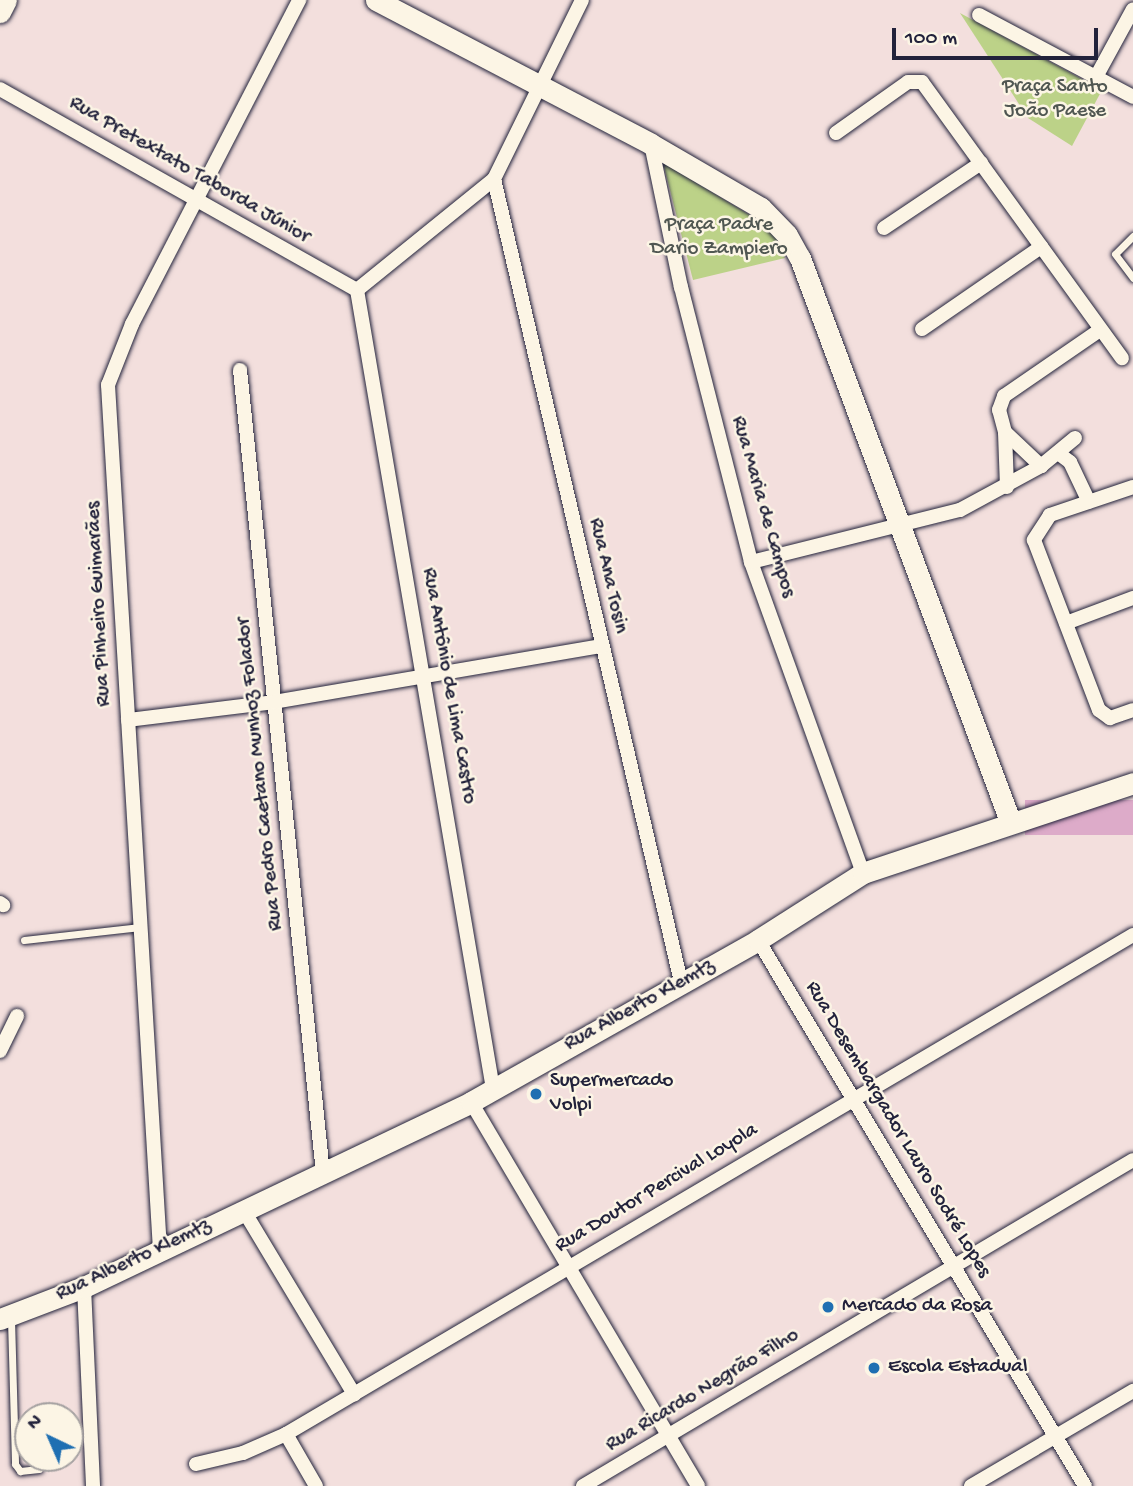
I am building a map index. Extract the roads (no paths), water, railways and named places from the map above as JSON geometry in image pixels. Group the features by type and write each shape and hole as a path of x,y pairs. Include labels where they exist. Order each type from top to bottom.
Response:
{"street":[{"path":"0,12 6,0"},
{"name":"Rua Pinheiro Guimarães","path":"160,1250 107,385 132,324 199,199 299,0"},
{"path":"376,0 651,144 761,208 787,235 800,258 1010,821"},
{"path":"356,290 494,179 582,0"},
{"path":"1096,77 1133,9"},
{"path":"979,15 1133,97"},
{"path":"836,133 908,82 922,82 1122,358"},
{"name":"Rua Pretextato Taborda Júnior","path":"0,89 356,290"},
{"name":"Rua Maria de Campos","path":"651,144 681,286 751,562 863,873"},
{"path":"884,228 981,163"},
{"name":"Rua Ana Tosin","path":"494,179 681,982"},
{"path":"922,329 1041,247"},
{"name":"Rua Antônio de Lima Castro","path":"356,290 426,676 493,1089"},
{"path":"1007,487 1005,432 999,410 1004,396 1100,330"},
{"name":"Rua Pedro Caetano Munhoz Folador","path":"240,370 323,1173"},
{"path":"1005,432 1041,466"},
{"path":"751,562 961,510 1041,466 1075,438"},
{"path":"1058,453 1070,462 1089,502"},
{"path":"1133,488 1050,515 1034,540 1099,710 1110,718 1133,710"},
{"path":"1066,623 1133,598"},
{"path":"128,720 274,702 602,646"},
{"name":"Rua Alberto Klemtz","path":"5,1317 84,1287 471,1102 758,940 863,873 1010,821 1133,783"},
{"name":"Rua Doutor Percival Loyola","path":"196,1464 243,1453 286,1434 852,1097 1133,934"},
{"name":"Rua Desembargador Lauro Sodré Lopes","path":"758,940 1085,1486"},
{"path":"0,1051 17,1016"},
{"path":"471,1102 698,1486"},
{"name":"Rua Ricardo Negrão Filho","path":"583,1486 1133,1160"},
{"path":"244,1211 354,1394"},
{"path":"84,1287 93,1486"},
{"path":"971,1486 1133,1391"},
{"path":"286,1434 316,1486"}],"lane":[{"path":"1133,236 1115,254 1133,278"},
{"path":"24,940 140,927"},
{"path":"5,1317 14,1449"}],"place":[{"name":"Supermercado Volpi","path":"536,1094"},
{"name":"Mercado da Rosa","path":"828,1307"},
{"name":"Escola Estadual","path":"874,1368"}],"park label":[{"name":"Praça Santo João Paese","path":"1055,100"},
{"name":"Praça Padre Dario Zampiero","path":"719,238"}]}
